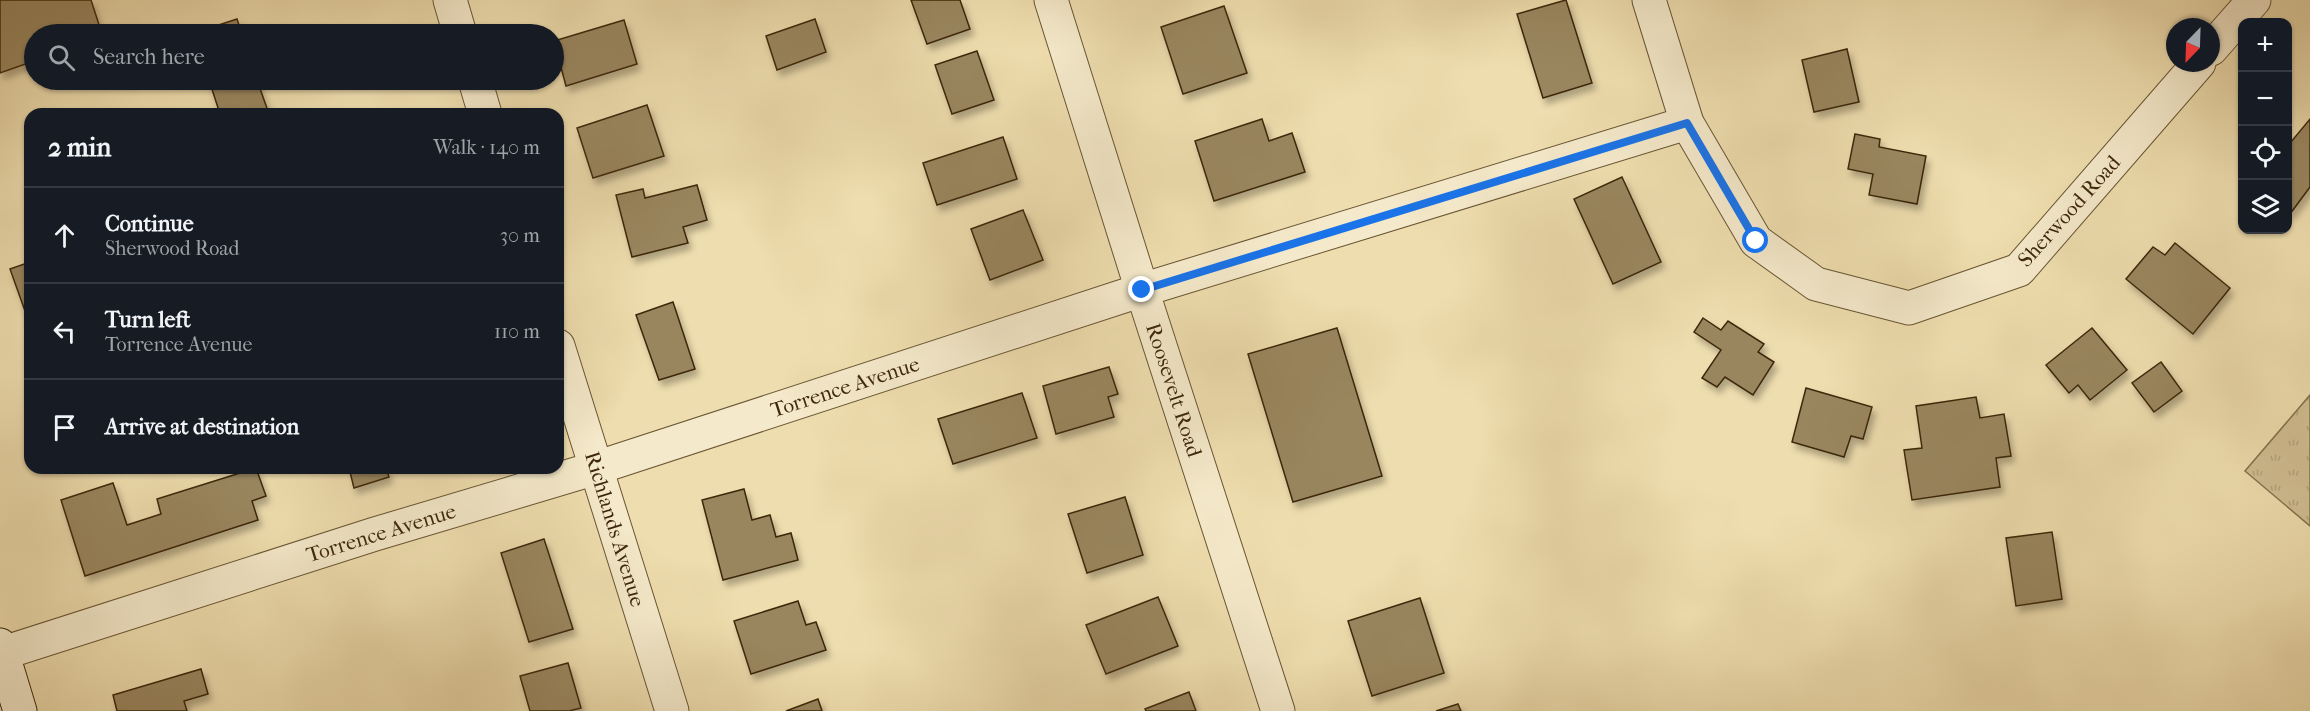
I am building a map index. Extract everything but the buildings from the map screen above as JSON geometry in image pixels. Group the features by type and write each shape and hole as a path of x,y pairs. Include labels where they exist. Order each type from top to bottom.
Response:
{"street":[{"path":"450,0 457,24"},
{"name":"Roosevelt Road","path":"1051,0 1278,711"},
{"name":"Sherwood Road","path":"1649,0 1687,123 1756,241 1816,284 1909,308 2019,270 2191,72"},
{"path":"2220,39 2254,0"},
{"path":"478,90 483,108"},
{"name":"Torrence Avenue","path":"1,649 596,468 1142,290 1687,123"},
{"name":"Richlands Avenue","path":"564,365 672,711"},
{"path":"1,649 20,711"}],"green space":[{"path":"2310,395 2310,526 2245,471"}],"route":[{"path":"1142,290 1687,123 1756,241"}]}
